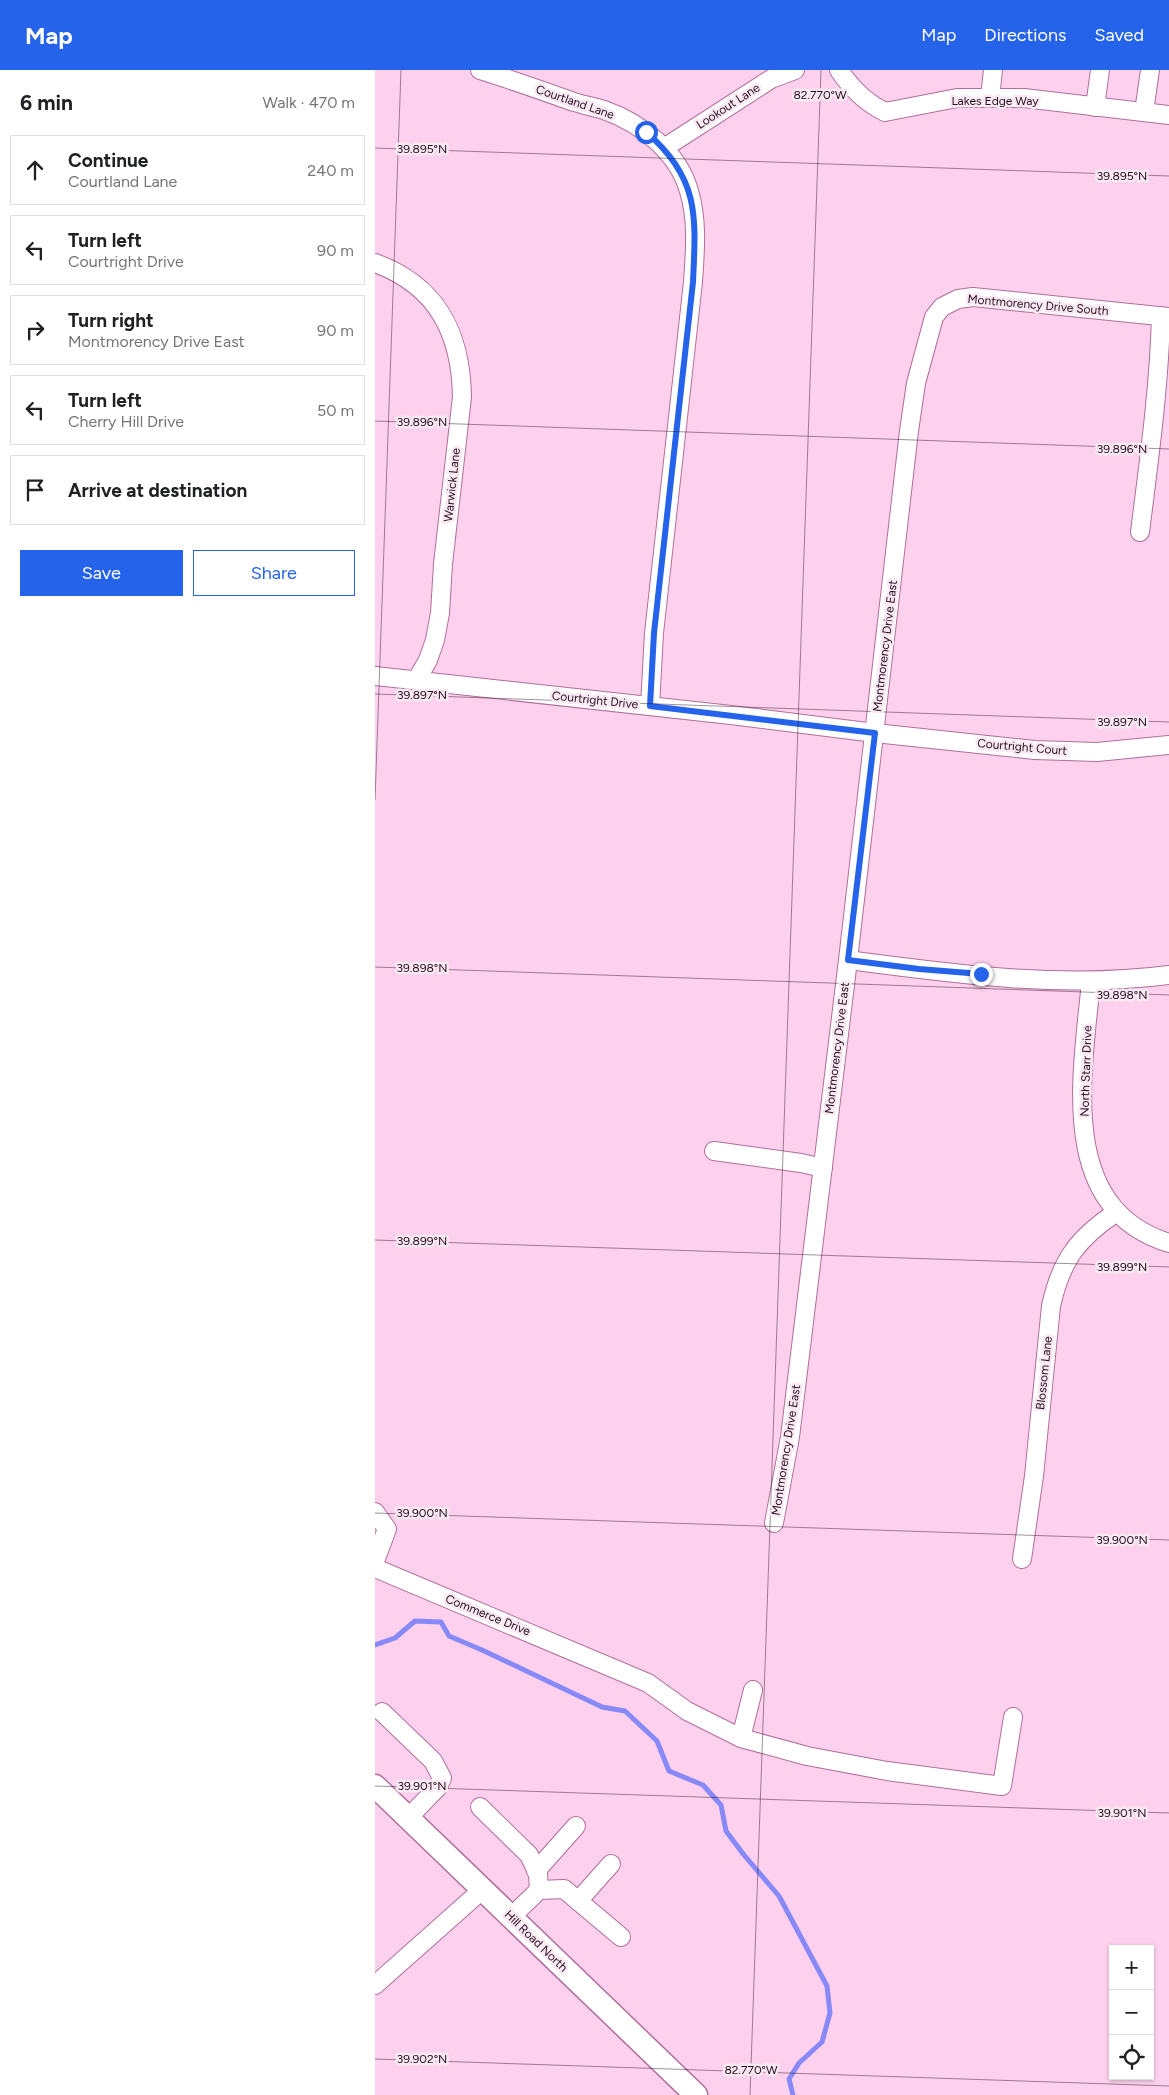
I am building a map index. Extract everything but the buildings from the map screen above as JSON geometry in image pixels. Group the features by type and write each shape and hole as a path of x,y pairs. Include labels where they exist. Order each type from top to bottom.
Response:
{"main road":[{"name":"Hill Road North","path":"376,1789 696,2095"}],"street":[{"name":"Courtland Lane","path":"480,70 625,119 646,132 664,148 679,167 689,189 694,212 695,235 693,282 654,633 650,706"},
{"name":"Lookout Lane","path":"664,148 771,79 795,70"},
{"name":"Lakes Edge Way","path":"839,70 848,83 865,99 885,112 957,98 1024,98 1169,115"},
{"path":"990,98 993,70"},
{"path":"1095,107 1100,70"},
{"path":"1144,112 1150,70"},
{"name":"Warwick Lane","path":"375,264 407,279 421,289 437,307 449,327 458,350 462,373 462,397 443,564 440,614 431,653 415,681"},
{"name":"Montmorency Drive South","path":"929,336 934,317 942,307 957,299 973,297 1165,317"},
{"path":"1140,532 1165,317"},
{"name":"Montmorency Drive East","path":"774,1522 790,1437 914,392 921,359 929,336"},
{"name":"Courtright Drive","path":"375,676 875,733"},
{"name":"Courtright Court","path":"875,733 1035,750 1097,752 1169,746"},
{"path":"848,960 919,969 1039,979 1091,981 1169,975"},
{"name":"North Starr Drive","path":"1091,981 1083,1094 1085,1133 1090,1164 1098,1186 1106,1199 1125,1221 1145,1234 1169,1243"},
{"path":"714,1151 801,1163 823,1168"},
{"name":"Blossom Lane","path":"1022,1559 1034,1476 1051,1306 1056,1283 1066,1261 1080,1241 1095,1226 1117,1212"},
{"path":"375,1512 387,1529 375,1561"},
{"name":"Commerce Drive","path":"375,1568 648,1683 687,1711 741,1738 807,1756 887,1771 1002,1786 1013,1717"},
{"path":"741,1738 753,1690"},
{"path":"382,1712 433,1761 442,1778 438,1787 408,1818"},
{"path":"480,1807 529,1855 537,1871 539,1890"},
{"path":"537,1871 576,1826"},
{"path":"578,1901 611,1864"},
{"path":"511,1917 539,1890 564,1888 621,1938"},
{"path":"375,1985 482,1890"}],"waterway":[{"path":"375,1645 395,1638 415,1621 441,1622 449,1636 602,1707 625,1711 657,1741 669,1771 703,1785 721,1805 726,1831 779,1896 827,1986 830,2013 822,2042 799,2063 789,2079 793,2095"}],"route":[{"path":"646,132 664,148 679,167 689,189 694,212 695,235 693,282 654,633 650,706 731,714 875,733 848,960 919,969 981,974"}]}
